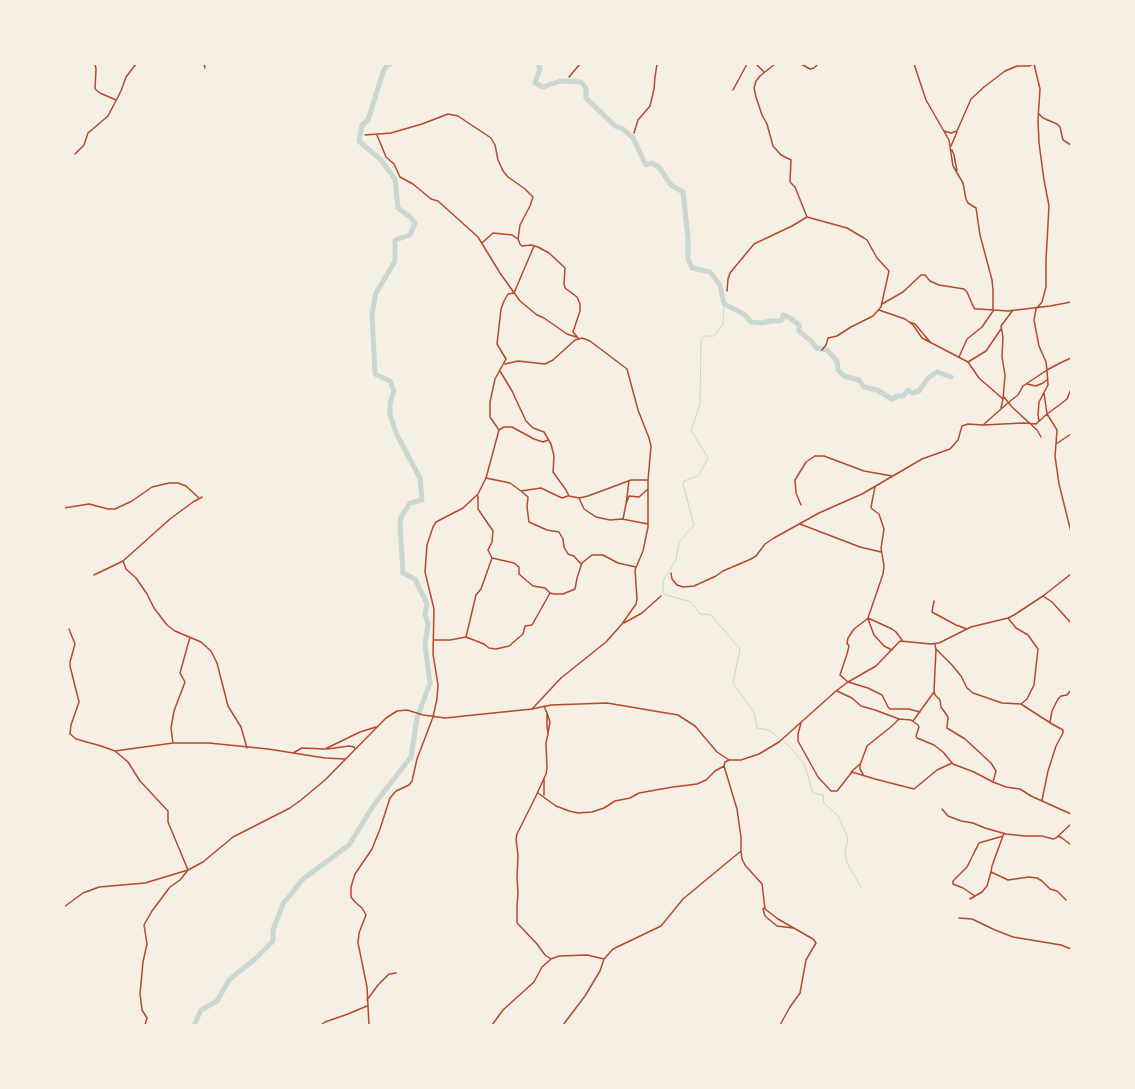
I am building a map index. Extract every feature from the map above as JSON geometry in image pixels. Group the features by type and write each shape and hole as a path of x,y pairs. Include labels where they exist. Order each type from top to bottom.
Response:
{"street":[{"path":"95,64 96,89 100,93 116,100"},
{"path":"75,154 84,145 88,133 108,116 126,78 136,64"},
{"path":"204,64 205,68"},
{"path":"569,77 580,64"},
{"path":"634,133 638,120 650,106 657,64"},
{"path":"733,90 747,64"},
{"path":"756,64 764,72"},
{"path":"775,64 760,76 755,85 756,97 762,115 767,124 773,146 781,155 791,160 790,182 795,187 807,217"},
{"path":"801,64 810,69 814,68 818,64"},
{"path":"914,64 926,100 944,131 951,147 953,166 963,183 966,199 968,203 974,206 977,211 980,235 992,280 993,311 982,327 967,339 959,357"},
{"path":"951,147 966,109 973,96 1005,71 1017,66 1029,66 1033,64 1040,89 1039,143 1049,206 1046,287 1042,302 1036,308 1034,324 1037,331 1039,346 1048,370 1048,385 1040,400 1038,415 1039,421"},
{"path":"1039,113 1044,118 1057,124 1060,127 1063,140 1071,145"},
{"path":"365,136 391,133 422,124 448,114 458,116 484,133 495,143 499,165 503,171 508,177 525,189 533,198 520,225 518,239"},
{"path":"944,131 951,133 957,131"},
{"path":"377,135 386,156 394,164 400,177 431,198 438,201 478,237 520,301 534,313 567,334 579,339 590,341 627,369 638,410 649,438 651,446 648,480 648,524 643,551 636,567 636,602 622,624 606,642 561,678 532,708"},
{"path":"727,291 730,273 754,244 792,226 807,217 847,228 867,240 877,258 889,271 882,304 874,316 851,327 837,336 828,338 826,345 822,350"},
{"path":"482,243 493,233 512,235 518,239 522,246 534,246 549,253 565,268 565,288 577,297 580,304 580,311 573,330 576,337"},
{"path":"514,293 534,246"},
{"path":"882,304 903,292 921,275 925,275 934,283 945,287 964,290 967,292 975,309 993,311 1013,310 1071,302"},
{"path":"499,430 491,420 489,414 490,402 494,385 506,359 497,344 501,309 508,294 514,293"},
{"path":"879,310 915,324 931,343 968,362 979,378 1004,398 1037,430 1041,437"},
{"path":"968,362 986,351 1001,329 1003,322 1013,310"},
{"path":"1000,410 1004,398 1002,357 1003,337 1001,329"},
{"path":"504,364 518,361 539,364 548,363 575,340 579,339"},
{"path":"983,425 1018,395 1022,388 1027,384 1060,362 1071,358"},
{"path":"500,371 512,391 526,421 533,428 544,432 552,444 554,454 554,472 569,496"},
{"path":"1027,384 1033,386 1039,385 1048,380"},
{"path":"671,573 672,579 677,585 683,587 694,586 716,576 723,571 754,558 769,541 800,524 862,494 922,459 950,449 958,440 961,428 964,425 1036,424 1067,399 1071,389"},
{"path":"1044,392 1047,414 1057,430 1055,456 1071,532"},
{"path":"466,637 476,595 481,589 492,558 488,550 492,542 493,531 478,509 477,499 486,478 499,430 504,427 512,427 534,439 543,442 548,440"},
{"path":"1056,444 1071,434"},
{"path":"801,505 796,493 796,480 806,462 815,456 824,456 859,469 892,476"},
{"path":"486,478 510,484 522,491 528,497 527,507 529,522 547,530 559,532 568,554 574,556 581,564"},
{"path":"522,491 541,488 562,498 569,496 578,498 602,491 629,480 648,480"},
{"path":"626,504 629,480"},
{"path":"64,508 88,504 114,509 132,501 152,487 169,482 186,486 199,498"},
{"path":"876,486 871,507 879,514 884,528 881,544 884,566 875,601 868,616 871,632 884,646 892,650"},
{"path":"622,519 629,496 639,497 648,489"},
{"path":"369,1025 367,987 358,943 360,928 366,915 362,908 351,898 351,887 355,874 372,849 390,798 396,791 412,782 418,759 433,717 438,685 433,658 434,609 425,572 425,552 429,536 438,520 463,508 478,494"},
{"path":"94,575 123,561 170,519 202,497"},
{"path":"578,498 584,509 596,517 610,520 622,519 648,524"},
{"path":"800,524 860,547 881,552"},
{"path":"492,558 514,563 519,567 519,574 533,586 545,588 550,593 563,594 575,588 576,578 581,564 591,555 606,555 618,563 636,567"},
{"path":"123,561 126,569 136,578 147,594 154,608 167,625 175,631 200,642 213,654 217,663 228,706 241,727 247,748"},
{"path":"64,907 71,900 83,893 99,887 146,883 188,870 203,862 233,837 290,808 312,791 378,726 397,711 407,710 423,716 450,718 544,706 607,703 678,715 695,726 717,752 729,760 741,760 759,754 779,742 836,691 848,682 876,666 898,642 902,640 935,644 967,629 1008,618 1043,596 1071,574"},
{"path":"433,640 450,640 466,637 490,648 511,645 524,632 525,626 532,625 550,593"},
{"path":"622,624 642,613 661,596"},
{"path":"1043,596 1052,602 1071,623"},
{"path":"934,601 932,612 956,626 967,629"},
{"path":"1008,618 1016,628 1028,635 1038,649 1034,685 1023,704"},
{"path":"902,640 892,629 867,619 854,629 847,641 849,646 839,674 848,682 868,688 882,695 890,709 909,709 920,712"},
{"path":"69,629 75,644 70,666 79,702 71,725 70,734 76,739 115,751 128,762 140,781 168,811 168,822 188,870"},
{"path":"173,743 171,728 174,711 185,682 180,673 190,637"},
{"path":"913,721 934,691 935,644"},
{"path":"936,649 952,665 961,676 967,688 973,693 1002,703 1023,704 1063,732 1056,746 1048,771 1042,801"},
{"path":"1050,722 1052,711 1058,699 1067,695 1071,690"},
{"path":"836,691 852,698 861,706 898,719 910,719 919,727 916,736 917,738 934,745 943,752 952,763 993,782 1020,790 1071,814"},
{"path":"934,691 940,700 941,707 948,717 947,728 965,739 991,763 996,771 993,782"},
{"path":"544,706 550,722 546,743 547,766 543,788 544,796"},
{"path":"863,775 860,769 860,763 867,746 892,726 898,719"},
{"path":"802,721 798,734 798,741 818,777 831,791 837,791 851,772 860,763"},
{"path":"325,749 360,732 378,726"},
{"path":"115,751 173,743 209,743 268,749 326,758 345,759"},
{"path":"293,753 302,748 325,749 349,746 354,747 355,749"},
{"path":"538,793 556,806 569,812 592,812 604,808 615,801 630,798 639,793 697,784 706,780 715,771 724,766 725,762 729,760"},
{"path":"851,772 912,789 916,788 937,770 952,763"},
{"path":"724,766 737,809 741,837 740,851 745,865 762,884 765,907 763,909 765,916 777,926 794,928"},
{"path":"546,774 538,793 518,830 516,839 518,855 516,878 518,893 518,922 537,944 544,955 551,959"},
{"path":"942,809 948,816 957,820 973,823 1004,833 1025,836 1056,838 1071,824"},
{"path":"970,899 982,892 987,886 992,866 1004,833"},
{"path":"976,896 953,884 953,881 967,867 979,844 1003,836"},
{"path":"1058,836 1071,845"},
{"path":"563,1025 586,996 600,971 604,959 616,947 630,942 661,926 684,899 740,851"},
{"path":"145,1025 147,1018 142,1010 140,998 143,962 147,944 144,926 152,911 170,887 180,880 188,870"},
{"path":"991,872 1008,880 1029,877 1036,878 1042,881 1050,889 1057,891 1066,900"},
{"path":"765,907 766,911 813,939 816,943 806,960 800,993 790,1006 780,1025"},
{"path":"958,918 972,919 1013,937 1061,945 1071,949"},
{"path":"492,1025 503,1010 534,982 542,967 551,959 559,956 587,955 604,959"},
{"path":"367,1000 387,977 396,972"},
{"path":"321,1025 325,1022 368,1006"}],"waterway":[{"path":"194,1025 201,1010 217,1001 229,980 255,959 273,941 273,930 283,904 303,879 349,845 373,806 411,757 417,718 430,683 425,645 428,624 425,614 427,604 415,579 403,573 400,525 401,517 410,503 422,500 420,478 397,435 390,415 390,403 394,391 390,381 375,374 372,314 376,293 395,261 395,240 410,235 415,223 398,208 395,179 381,160 359,141 362,125 368,120 383,72 387,65 390,64"},
{"path":"538,64 540,69 535,83 543,87 560,81 581,82 586,88 586,98 615,126 623,129 633,138 646,165 652,163 659,167 671,185 683,192 688,238 688,259 692,268 710,272 720,285 724,304 744,314 751,322 762,323 779,321 782,320 783,315 790,318 799,325 799,331 812,342 816,348 827,350 837,361 838,370 844,376 859,380 864,387 877,390 892,399 897,396 903,396 908,390 912,393 919,391 928,378 937,372 951,377"},
{"path":"724,304 723,324 714,336 705,336 701,340 700,404 691,430 708,458 698,476 684,481 683,484 694,525 679,542 676,560 663,581 663,594 691,602 700,614 711,615 740,649 733,683 754,712 757,728 769,730 789,746 804,764 813,793 823,795 824,803 838,816 848,838 845,852 847,863 861,887"}]}
